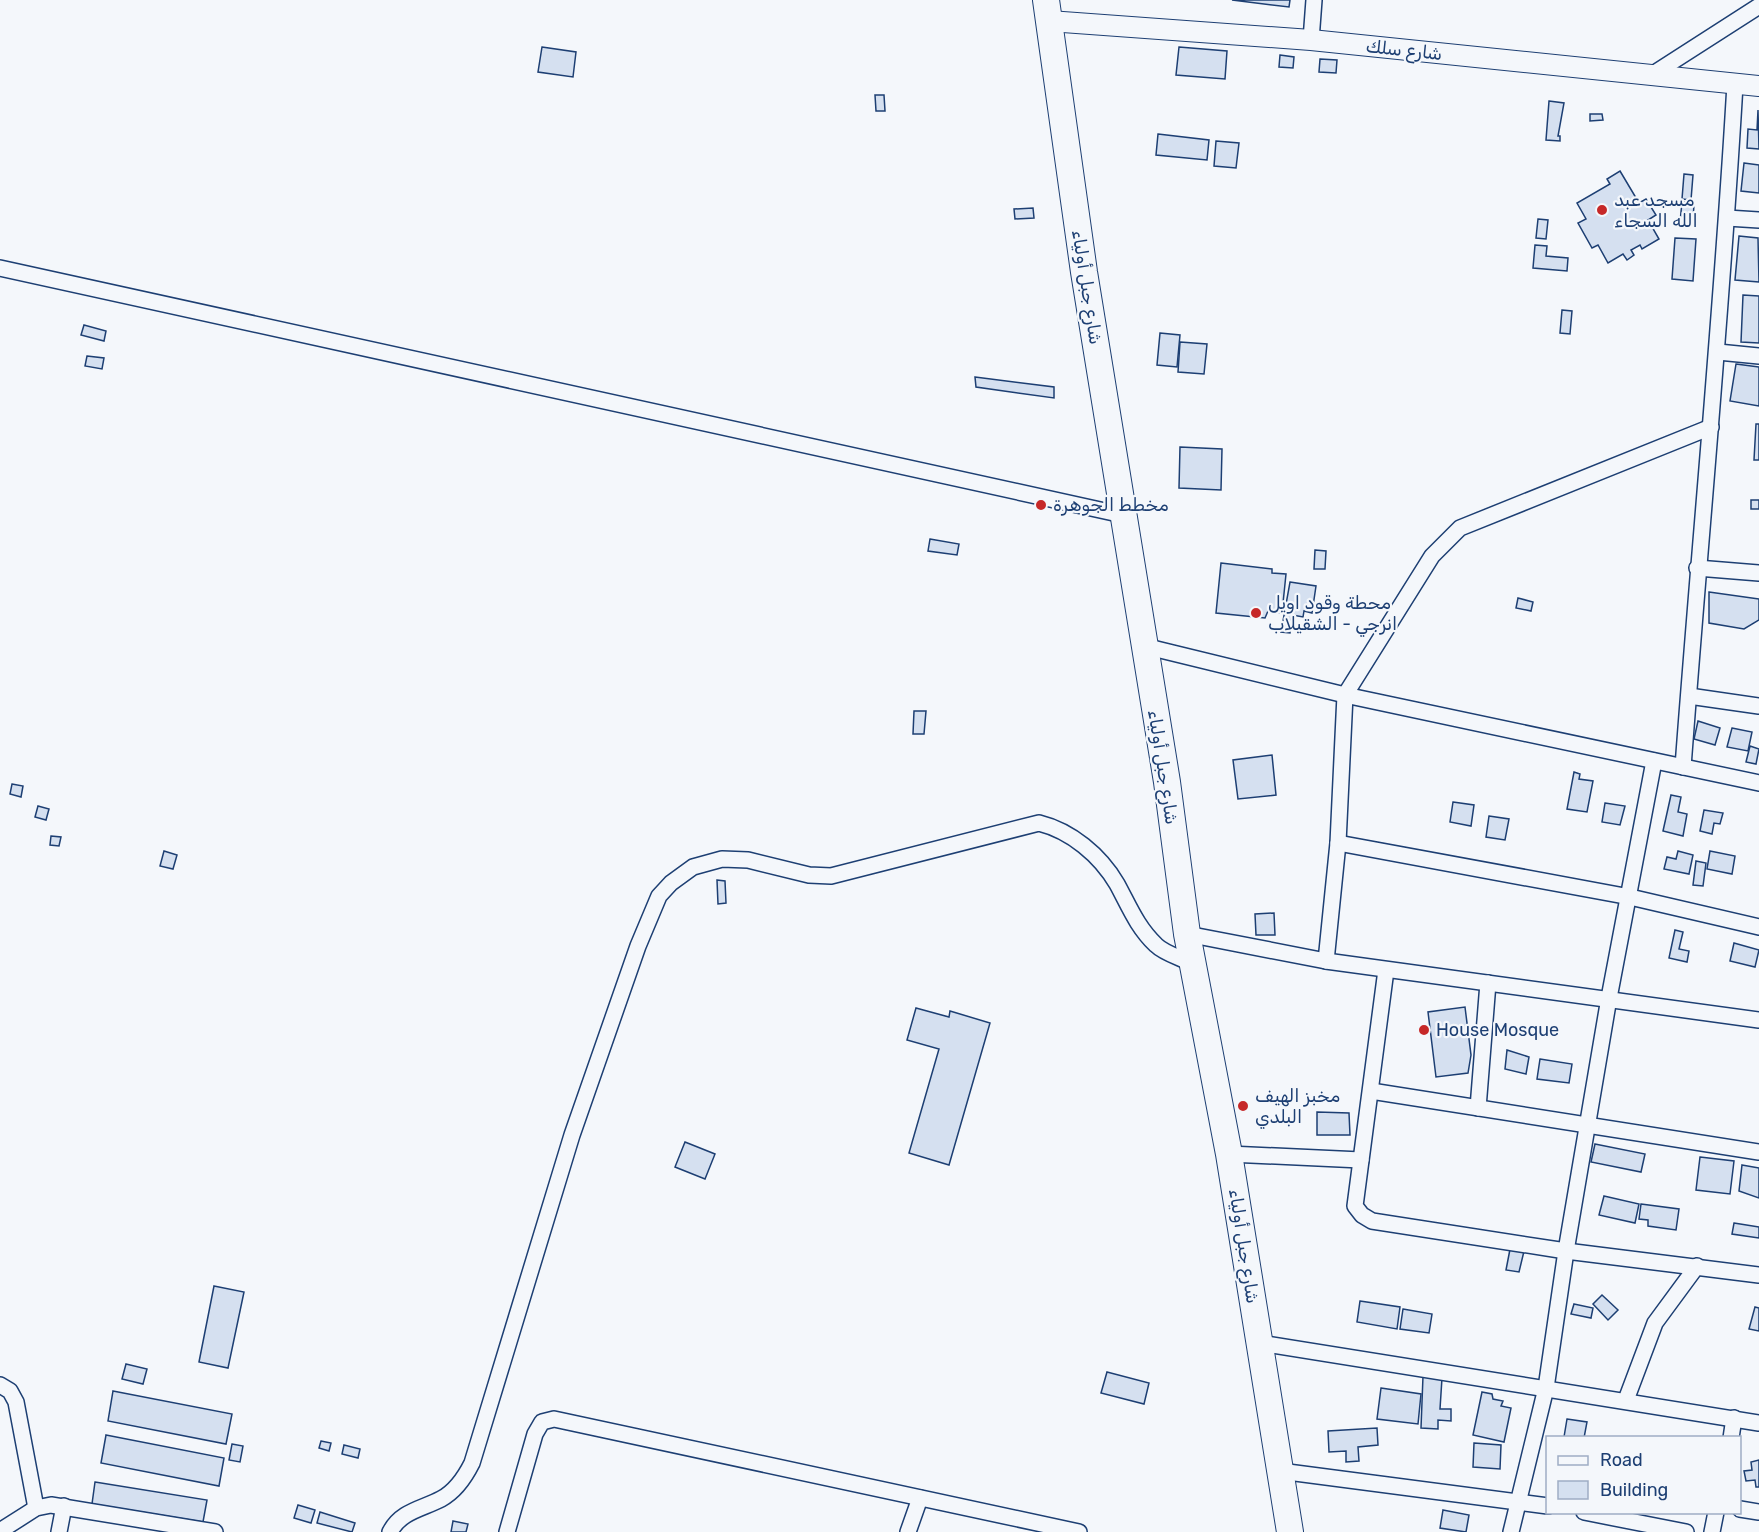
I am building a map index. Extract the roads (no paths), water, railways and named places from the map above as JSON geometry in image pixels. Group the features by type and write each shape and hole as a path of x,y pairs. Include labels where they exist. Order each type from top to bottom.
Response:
{"highway":[{"name":"شارع جبل أولياء","path":"1048,10 1084,272 1167,782 1187,934 1229,1154 1290,1532"}],"street":[{"path":"1311,40 1314,0"},
{"path":"1650,76 1759,6"},
{"name":"شارع سلك","path":"1048,10 1311,40 1759,86"},
{"path":"1683,767 1697,568 1718,352 1735,84"},
{"path":"1727,218 1759,220"},
{"path":"0,268 1123,515"},
{"path":"1718,352 1759,356"},
{"path":"1326,961 1338,843 1345,695 1432,556 1460,528 1711,427"},
{"path":"1697,568 1759,573"},
{"path":"1144,646 1345,695 1759,783"},
{"path":"1689,696 1759,706"},
{"path":"1511,1532 1546,1388 1566,1251 1609,998 1654,761"},
{"path":"390,1532 399,1518 442,1498 456,1487 472,1463 572,1135 638,946 659,896 683,873 693,867 722,859 748,860 809,875 831,876 1039,823 1059,828 1077,840 1115,881 1136,923 1158,947 1193,964"},
{"path":"1338,843 1630,897 1759,927"},
{"path":"1187,934 1326,961 1759,1020"},
{"path":"1386,970 1355,1206 1362,1215 1372,1221 1566,1251 1759,1275"},
{"path":"1478,1108 1488,983"},
{"path":"1371,1091 1759,1152"},
{"path":"1229,1154 1361,1160"},
{"path":"1626,1400 1655,1323 1697,1266"},
{"path":"1260,1343 1759,1423"},
{"path":"0,1385 10,1391 16,1401 36,1508"},
{"path":"1731,1436 1734,1418"},
{"path":"507,1532 535,1434 542,1422 554,1419 1079,1532"},
{"path":"1280,1471 1518,1500 1546,1506"},
{"path":"908,1532 920,1498"},
{"path":"0,1531 36,1508 51,1505 215,1532"},
{"path":"59,1532 64,1506"},
{"path":"1741,1509 1759,1512"},
{"path":"1594,1514 1686,1532"},
{"path":"1712,1532 1716,1514"}],"place":[{"name":"مسجد عبد الله السجاء","path":"1602,210"},
{"name":"مخطط الجوهرة","path":"1041,505"},
{"name":"محطة وقود اويل انرجي - الشقيلاب","path":"1256,613"},
{"name":"House Mosque","path":"1424,1030"},
{"name":"مخبز الهيف البلدي","path":"1243,1106"}]}
